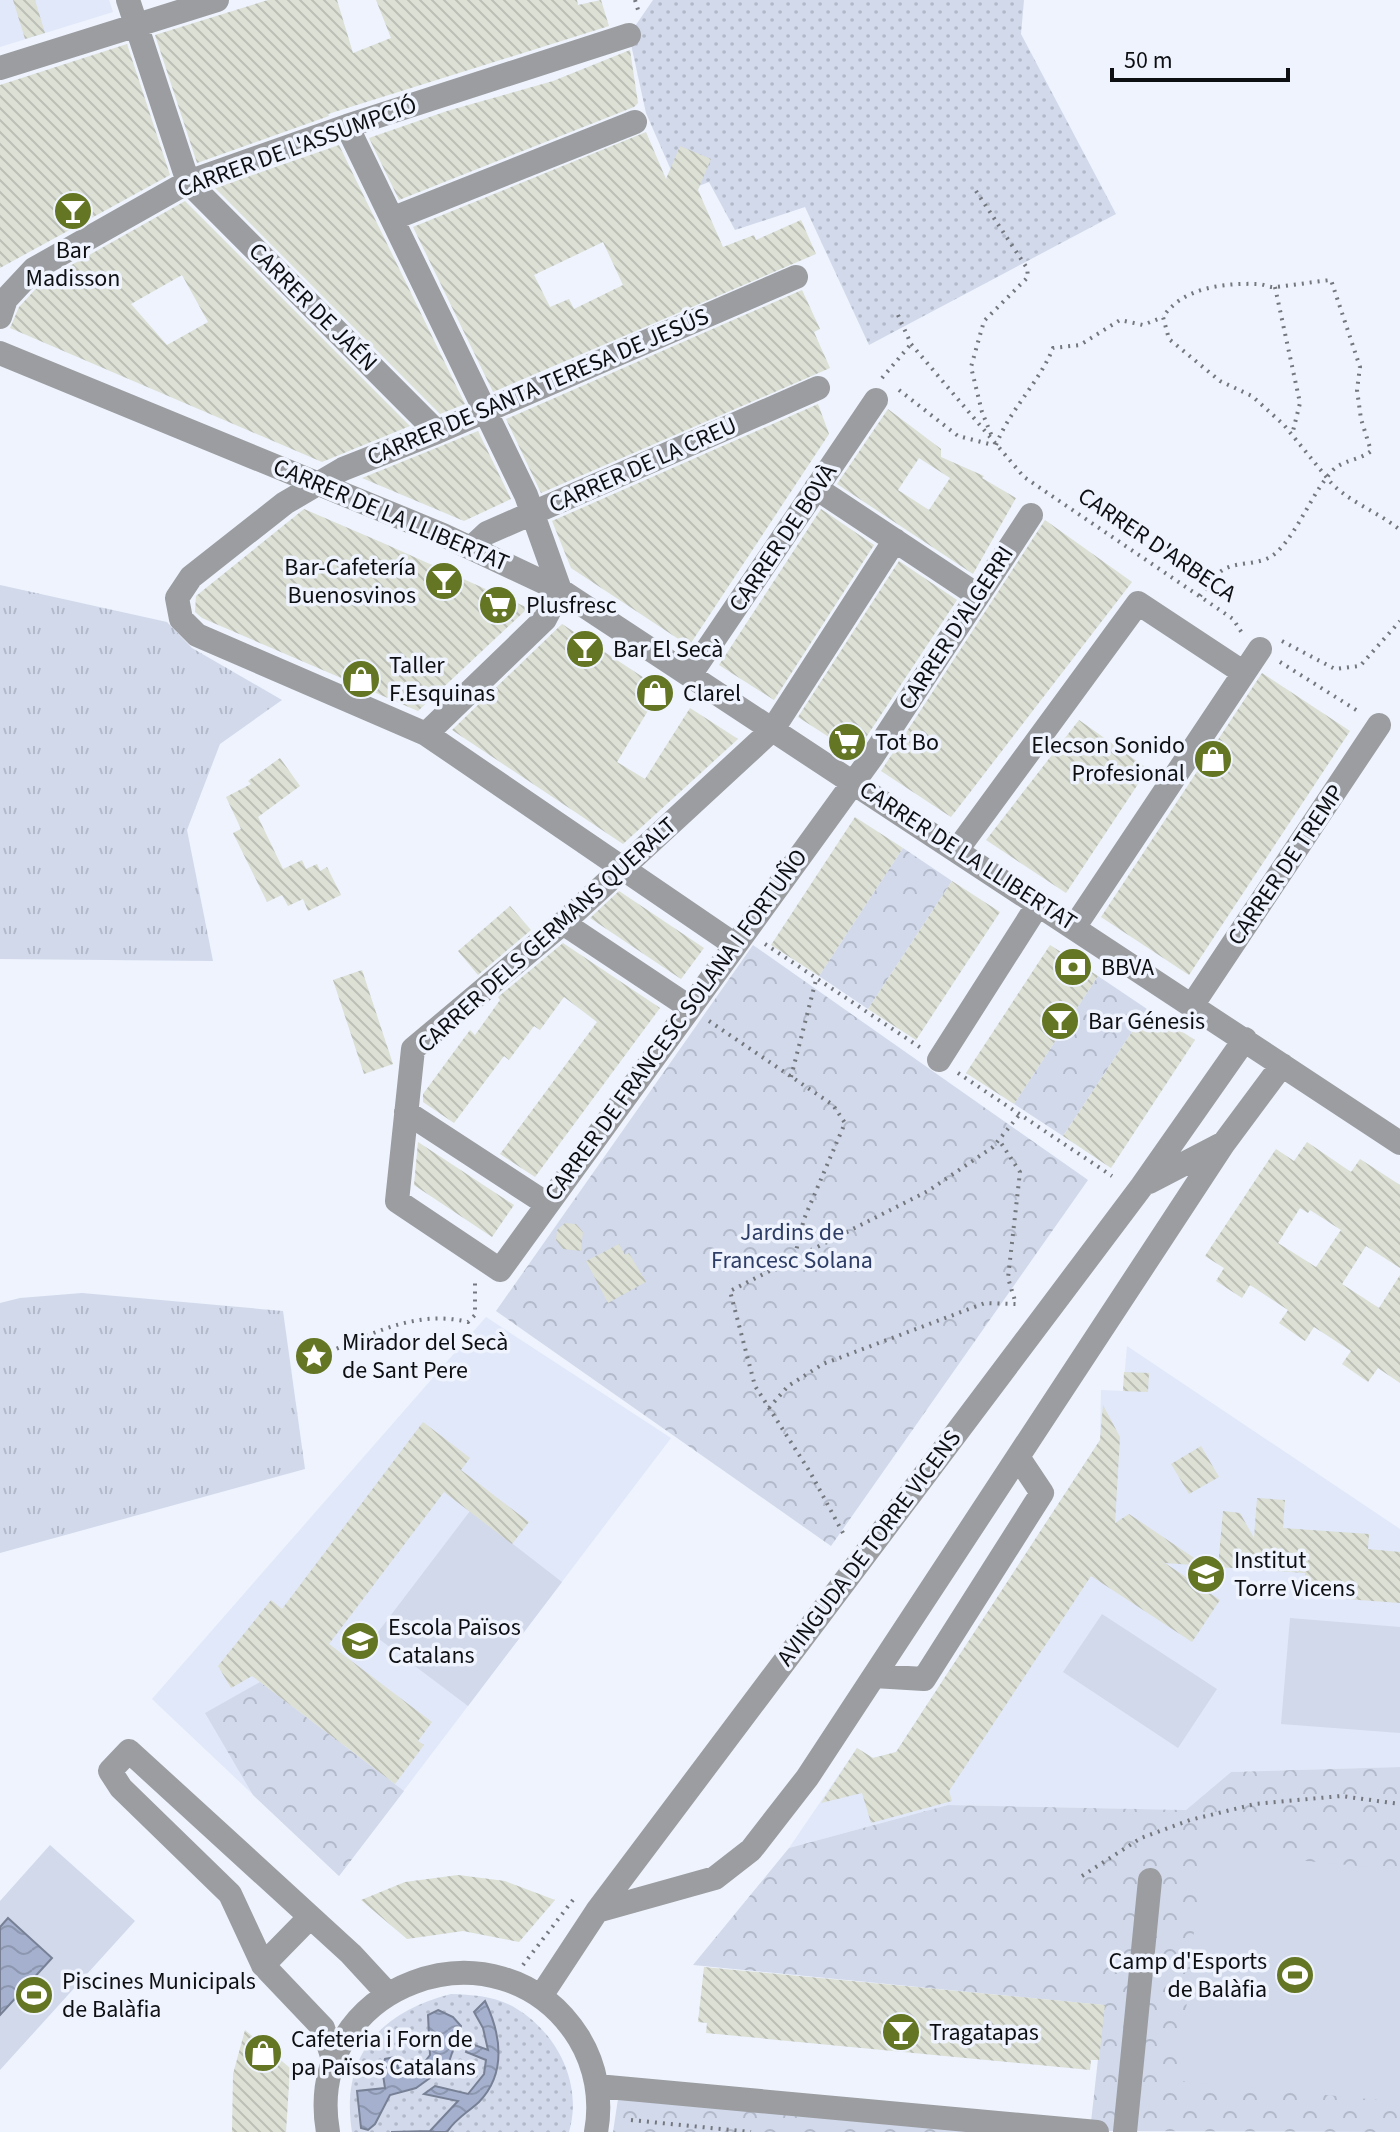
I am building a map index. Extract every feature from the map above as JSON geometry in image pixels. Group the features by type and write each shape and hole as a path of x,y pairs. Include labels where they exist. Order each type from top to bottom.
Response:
{"street":[{"path":"128,0 188,182"},
{"path":"0,68 217,0"},
{"name":"CARRER DE L'ASSUMPCIÓ","path":"2,302 34,269 188,182 347,126 629,35"},
{"path":"394,218 635,122"},
{"path":"347,126 394,218 533,513 560,590 545,619 426,734 624,866 735,945"},
{"name":"CARRER DE JAÉN","path":"188,182 437,432"},
{"name":"CARRER DE SANTA TERESA DE JESÚS","path":"426,734 197,635 181,619 177,598 191,577 285,503 343,469 437,432 796,277"},
{"name":"CARRER DE LA LLIBERTAT","path":"0,353 472,547 560,590 1075,926 1400,1143"},
{"name":"CARRER DE LA CREU","path":"472,547 487,533 818,388"},
{"name":"CARRER DE BOVÀ","path":"690,675 876,400"},
{"path":"816,488 977,595"},
{"name":"CARRER D'ALGERRI","path":"854,782 1031,515"},
{"name":"CARRER DELS GERMANS QUERALT","path":"500,1270 397,1201 413,1049 563,923 773,729 895,540"},
{"path":"957,850 1138,603 1244,673"},
{"path":"1075,926 1260,649"},
{"name":"CARRER DE TREMP","path":"1193,1004 1379,725"},
{"name":"CARRER DE FRANCESC SOLANA I FORTUÑO","path":"500,1270 854,782"},
{"path":"939,1060 1039,903"},
{"path":"563,923 689,1007"},
{"name":"AVINGUDA DE TORRE VICENS","path":"541,1996 597,1911 1142,1186 1245,1039"},
{"name":"AVINGUDA DE TORRE VICENS","path":"597,1911 715,1878 751,1850 807,1778 1224,1143 1282,1065"},
{"path":"406,1112 547,1204"},
{"name":"AVINGUDA DE TORRE VICENS","path":"1142,1186 1224,1143"},
{"path":"874,1676 924,1679 1042,1493 1018,1457"},
{"path":"333,2059 323,2028 263,1965 230,1894 121,1788 110,1771 129,1751 310,1917 387,1993"},
{"path":"1125,2132 1150,1880"},
{"path":"263,1965 310,1917"},
{"path":"328,2132 323,2108 333,2059 355,2022 387,1993 427,1976 469,1971 511,1980 541,1996 568,2021 587,2052 597,2086 596,2132"},
{"path":"597,2086 1097,2132"}],"path":[{"path":"976,191 1027,268 1028,277 984,321 971,367 982,412 996,445"},
{"path":"996,445 1004,424 1045,369 1053,348 1080,345 1120,320 1143,325 1163,317 1172,303 1191,292 1234,285 1275,287 1331,280 1360,367 1357,390 1361,419 1371,451 1334,469 1277,551 1254,564 1221,571 1200,596"},
{"path":"1275,287 1300,403 1292,435"},
{"name":"CARRER D'ARBECA","path":"898,315 911,344 1024,477 1233,619 1248,642 1379,725"},
{"path":"1163,317 1169,339 1220,381 1252,396 1292,435 1328,479 1400,530"},
{"path":"911,344 882,379 958,436 996,445"},
{"path":"1260,649 1263,643 1278,639 1335,669 1360,666 1400,621"},
{"path":"761,942 1112,1176"},
{"path":"791,1077 816,980"},
{"path":"689,1007 833,1105 845,1123 804,1219 794,1259"},
{"path":"843,1533 810,1472 755,1386 730,1291 928,1191 999,1140 1020,1114"},
{"path":"769,1408 788,1386 823,1364 985,1303 1016,1304 1008,1278 1020,1172 999,1140"},
{"path":"322,1355 392,1325 428,1317 468,1322 475,1315 474,1267 480,1256"},
{"path":"1082,1876 1141,1838 1190,1820 1255,1804 1341,1796 1400,1804"},
{"path":"631,2120 751,2132"}],"shaded area":[{"path":"0,0 109,0 113,12 0,47"},
{"name":"Escola Països Catalans","path":"486,1317 671,1438 339,1876 152,1699"},
{"name":"Institut Torre Vicens","path":"1127,1346 1400,1529 1400,1767 1231,1772 1186,1810 948,1805 789,1848 857,1748 873,1758 896,1752 1100,1440 1101,1390 1123,1391"}],"green space":[{"path":"653,0 1024,0 1021,34 1116,214 869,345 805,207 735,230 709,182 681,193 646,113 629,35"},
{"path":"0,585 167,622 192,648 282,700 220,744 187,830 213,961 0,959"},
{"path":"903,848 952,881 868,1009 819,976"},
{"name":"Jardins de Francesc Solana","path":"753,945 1088,1180 831,1546 496,1311"},
{"path":"1098,976 1147,1009 1063,1136 1014,1104"},
{"path":"82,1293 283,1311 305,1469 0,1553 0,1303 20,1298"},
{"path":"470,1511 562,1582 468,1706 375,1636"},
{"path":"1102,1614 1217,1689 1178,1748 1063,1672"},
{"path":"1290,1618 1400,1627 1400,1733 1281,1724"},
{"path":"260,1682 404,1791 339,1876 253,1795 205,1713"},
{"path":"1400,1767 1400,2132 1090,2131 1104,2005 693,1965 789,1848 948,1805 1186,1810 1231,1772"},
{"name":"Piscines Municipals de Balàfia","path":"50,1845 135,1921 0,2070 0,1901"},
{"name":"Camp d'Esports de Balàfia","path":"1202,1851 1400,1870 1400,2102 1179,2081"},
{"path":"451,1994 501,2001 517,2009 544,2032 564,2062 570,2079 573,2096 569,2132 352,2132 352,2081 370,2041 404,2012"},
{"path":"618,2099 974,2132 613,2132"}],"water":[{"path":"8,1918 52,1958 0,2015 0,1927"},
{"path":"485,2001 498,2040 497,2066 488,2091 447,2132 391,2132 430,2131 458,2101 424,2094 435,2086 468,2094 484,2074 486,2060 466,2052 469,2043 488,2050 483,2028 474,2012"},
{"path":"438,2010 453,2017 461,2026 448,2065 416,2088 390,2095 375,2124 368,2130 361,2128 357,2091 385,2088 382,2068 385,2059 396,2057 398,2068 408,2072 420,2068 430,2055 428,2015"}],"building":[{"path":"13,0 35,0 45,33 25,39"},
{"path":"268,0 337,0 353,53 391,38 376,0 577,0 578,5 601,0 609,26 328,114 197,163 155,35"},
{"path":"127,44 170,175 0,268 0,85"},
{"path":"630,50 638,103 634,107 399,200 369,138 447,111 553,81"},
{"path":"646,132 666,179 680,146 711,159 698,190 723,247 754,235 756,240 801,220 816,254 493,392 413,227","holes":["603,242 623,285 574,309 569,299 550,307 534,275"]},
{"path":"339,145 465,404 440,414 215,188"},
{"path":"185,201 410,426 322,462 10,328 19,307 43,281","holes":["182,275 208,322 167,345 131,304"]},
{"path":"802,290 820,329 814,332 830,368 541,493 506,419"},
{"path":"818,404 829,434 689,646 571,568 552,521"},
{"path":"888,409 941,449 941,457 984,476 982,478 1016,498 973,574 837,484","holes":["919,458 950,478 929,510 898,490"]},
{"path":"478,431 511,499 464,521 362,478"},
{"path":"304,509 528,608 418,711 202,618 195,612 196,596"},
{"path":"821,509 874,545 774,700 719,665"},
{"path":"1045,520 1132,582 951,817 881,771"},
{"path":"899,561 957,600 855,754 798,717"},
{"path":"562,624 661,689 617,762 645,779 690,708 738,739 623,844 452,730"},
{"path":"1262,673 1350,731 1189,975 1101,917"},
{"path":"1079,720 1148,769 1066,893 986,840"},
{"path":"280,758 300,786 258,817 283,869 302,860 306,869 317,864 320,871 327,867 341,895 308,911 303,899 288,906 282,895 267,902 233,833 241,829 226,797 251,784 248,781"},
{"path":"855,817 903,848 819,976 771,945"},
{"path":"952,881 1000,912 916,1040 868,1009"},
{"path":"619,891 704,948 681,979 590,918"},
{"path":"510,906 531,930 478,975 458,951"},
{"path":"563,943 660,1008 535,1177 500,1154 597,1022 564,997 540,1030 534,1026 509,1060 504,1056 454,1123 423,1102 423,1094 470,1030 475,1035 500,1000 498,997"},
{"path":"1050,945 1098,976 1014,1104 966,1073"},
{"path":"362,970 393,1064 364,1074 333,980"},
{"path":"1147,1009 1195,1040 1111,1168 1063,1136"},
{"path":"418,1142 514,1205 492,1237 414,1185"},
{"path":"1307,1142 1351,1172 1360,1159 1400,1185 1400,1268 1366,1246 1342,1284 1379,1308 1400,1275 1400,1383 1378,1368 1368,1382 1342,1364 1351,1351 1314,1327 1305,1341 1279,1323 1288,1310 1250,1285 1242,1298 1216,1281 1224,1268 1205,1256 1276,1149 1294,1161","holes":["1300,1208 1308,1213 1310,1210 1341,1230 1316,1267 1278,1243"]},
{"path":"565,1223 576,1224 583,1232 581,1251 563,1249 556,1240 557,1230"},
{"path":"619,1244 625,1255 629,1253 646,1282 608,1303 586,1261"},
{"path":"1124,1372 1149,1373 1148,1392 1123,1391"},
{"path":"1103,1405 1120,1437 1115,1523 1129,1514 1206,1566 1165,1563 1220,1600 1192,1642 1091,1576 949,1791 952,1801 871,1823 862,1793 821,1803 857,1748 873,1758 896,1752 1100,1440"},
{"path":"423,1422 470,1458 461,1470 529,1522 512,1544 444,1492 329,1644 432,1722 418,1741 424,1745 395,1784 252,1676 231,1688 218,1666 271,1600 282,1609"},
{"path":"1201,1446 1219,1477 1189,1494 1171,1464"},
{"path":"1257,1498 1285,1500 1283,1528 1369,1534 1368,1549 1400,1552 1400,1603 1304,1596 1305,1573 1218,1567 1223,1511 1240,1513 1254,1538"},
{"path":"458,1875 505,1881 555,1900 519,1942 463,1931 407,1939 361,1900 405,1882"},
{"path":"704,1967 1105,2005 1099,2060 1091,2060 1090,2070 706,2033 707,2023 698,2022"},
{"path":"245,2030 290,2068 286,2132 232,2132 233,2074"}],"place":[{"name":"Bar Madisson","path":"73,211"},
{"name":"Bar-Cafetería Buenosvinos","path":"444,581"},
{"name":"Plusfresc","path":"498,605"},
{"name":"Bar El Secà","path":"585,649"},
{"name":"Taller F.Esquinas","path":"361,679"},
{"name":"Clarel","path":"655,693"},
{"name":"Tot Bo","path":"847,742"},
{"name":"Elecson Sonido Profesional","path":"1213,759"},
{"name":"BBVA","path":"1073,967"},
{"name":"Bar Génesis","path":"1060,1021"},
{"name":"Mirador del Secà de Sant Pere","path":"314,1356"},
{"name":"Institut Torre Vicens","path":"1206,1574"},
{"name":"Escola Països Catalans","path":"360,1641"},
{"name":"Camp d'Esports de Balàfia","path":"1295,1975"},
{"name":"Piscines Municipals de Balàfia","path":"34,1995"},
{"name":"Tragatapas","path":"901,2032"},
{"name":"Cafeteria i Forn de pa Països Catalans","path":"263,2053"}]}
